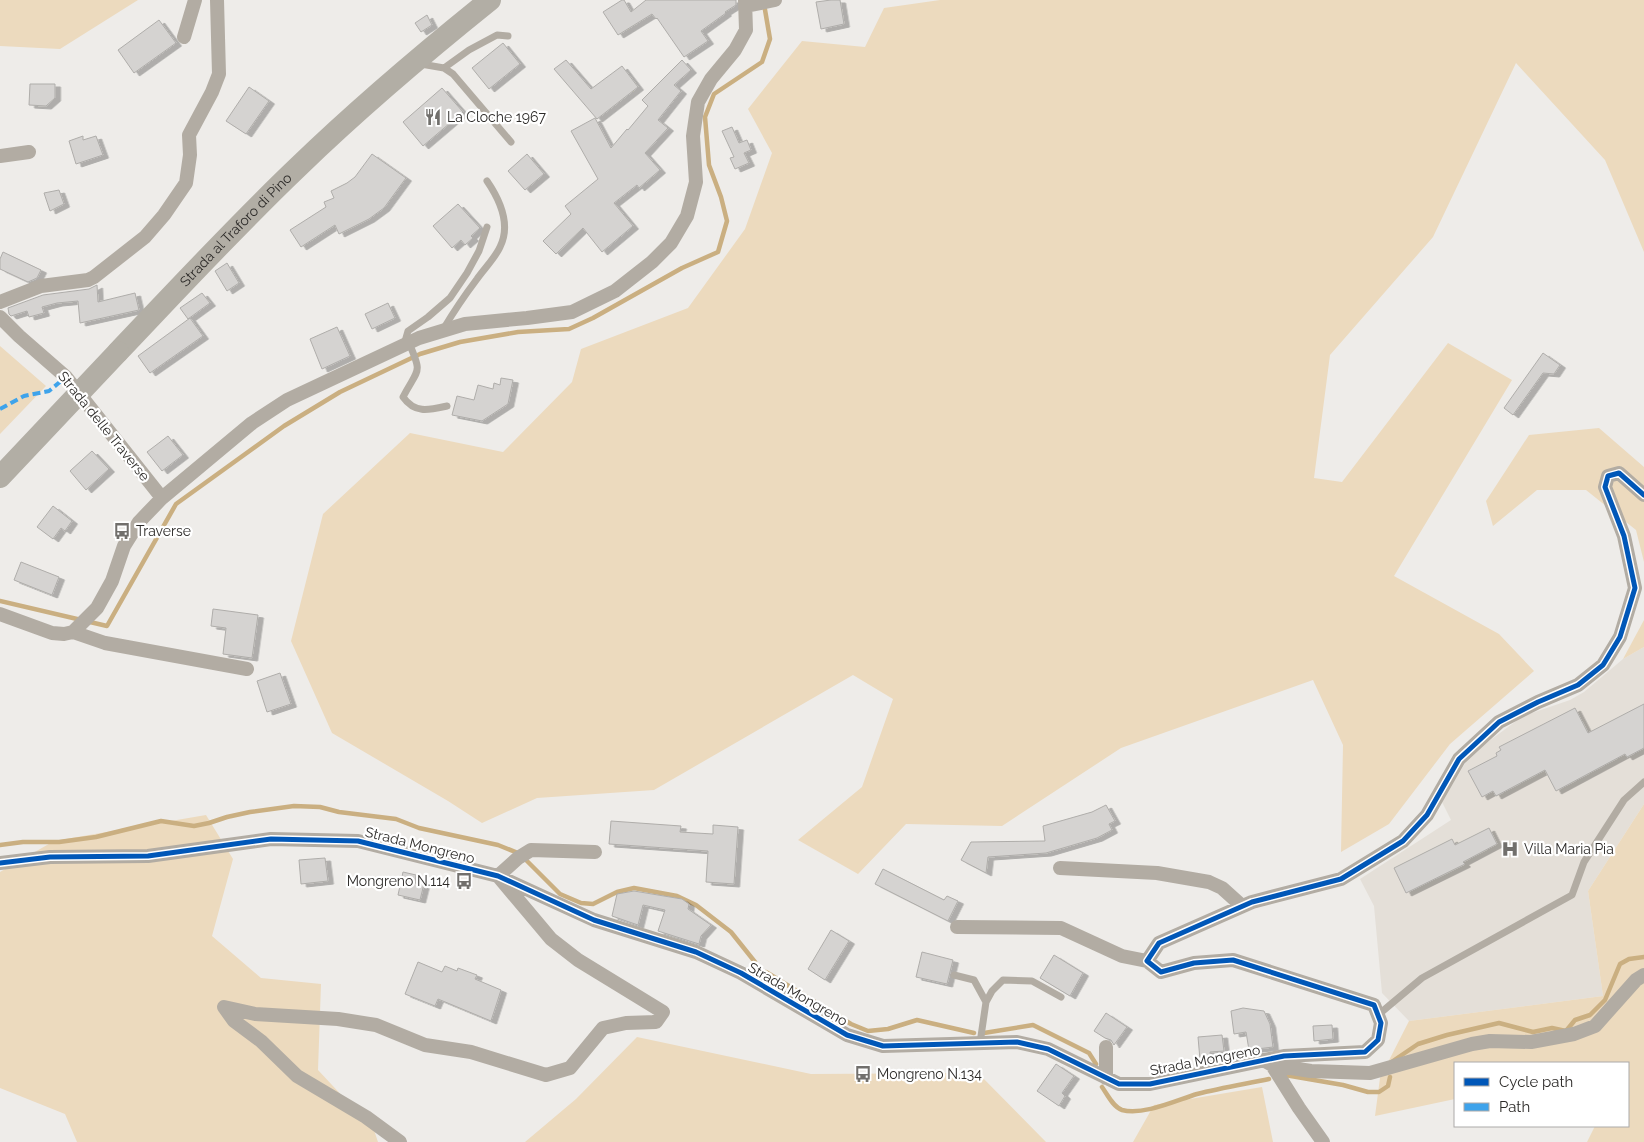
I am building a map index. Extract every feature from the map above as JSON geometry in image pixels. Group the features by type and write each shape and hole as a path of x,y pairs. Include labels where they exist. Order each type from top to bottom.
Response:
{"main road":[{"name":"Strada al Traforo di Pino","path":"0,477 272,192 413,63 490,0"}],"street":[{"path":"184,37 195,0"},
{"path":"0,302 40,286 88,280 94,277 145,237 164,216 186,183 190,156 189,135 212,92 219,74 217,0"},
{"path":"0,614 52,633 64,634 76,630 97,608 112,581 124,546 139,522 162,498 252,423 287,400 443,331 465,324 572,312 615,291 652,262 671,243 687,216 696,182 693,136 698,102 711,79 735,50 746,30 747,4 773,0"},
{"path":"0,156 29,152"},
{"name":"Strada delle Traverse","path":"0,317 66,377 162,498"},
{"path":"1147,961 1159,943 1252,902 1341,880 1403,841 1426,815 1459,759 1499,722 1538,702 1578,685 1603,665 1620,637 1635,588 1624,536 1605,487 1608,476 1619,473 1644,495"},
{"path":"76,630 105,643 247,669"},
{"name":"Strada Mongreno","path":"0,864 50,857 148,856 271,839 358,841 498,876 594,920 696,952 741,973 847,1035 883,1046 1017,1042 1048,1049 1119,1084 1150,1084 1268,1062 1284,1056 1365,1052 1378,1040 1381,1023 1378,1015"},
{"path":"400,1142 366,1117 297,1076 262,1040 234,1021 224,1007 256,1014 338,1020 376,1025 424,1045 471,1052 546,1075 570,1068 604,1028 626,1023 656,1022 663,1012 578,960 551,939 498,876 518,858 531,850 595,852"},
{"path":"1060,868 1157,873 1209,882 1222,888 1242,906"},
{"path":"957,926 1061,928 1122,956 1147,961 1160,972 1194,963 1233,960 1374,1005 1378,1015"},
{"path":"1268,1062 1311,1071 1370,1073 1472,1044 1490,1041 1531,1042 1574,1034 1595,1026 1636,980 1644,975"},
{"path":"1106,1047 1106,1078"},
{"path":"1268,1062 1323,1142"}],"lane":[{"path":"444,68 469,50 497,35 508,36"},
{"path":"413,63 430,64 444,68 453,74 511,142"},
{"path":"443,331 459,303 500,248 504,231 503,210 496,194 487,181"},
{"path":"447,406 428,410 416,408 408,405 403,397 418,373 417,362 408,346 408,331 450,298 479,251 487,227"},
{"path":"1378,1015 1422,978 1572,895 1584,862 1624,800 1644,782"},
{"path":"954,975 974,980 986,1002"},
{"path":"980,1044 986,1002 992,990 1003,980 1032,981 1061,997"}],"shaded area":[{"path":"0,0 138,0 60,49 0,46"},
{"path":"940,0 1644,0 1644,252 1605,160 1516,63 1433,237 1330,355 1314,478 1342,482 1448,343 1512,380 1394,576 1499,634 1534,671 1450,744 1389,824 1341,852 1343,745 1313,680 1121,748 1002,826 906,824 858,874 798,840 862,787 893,699 853,675 654,790 537,798 482,823 332,733 291,641 323,514 410,433 503,452 572,382 581,349 688,308 745,229 772,153 748,109 802,41 865,47 884,8"},
{"path":"0,346 46,386 0,434"},
{"path":"1599,428 1644,467 1644,562 1636,530 1586,490 1537,490 1493,526 1486,501 1529,435"},
{"path":"1644,620 1644,647 1623,659"},
{"name":"Villa Maria Pia","path":"1644,647 1644,804 1588,891 1603,996 1409,1021 1382,993 1374,906 1360,879 1451,820 1442,802 1470,755 1523,716 1570,700 1584,692 1623,659"},
{"path":"1644,804 1644,1142 1587,1142 1594,1127 1629,1127 1629,1062 1454,1062 1454,1099 1375,1116 1380,1078 1409,1021 1603,996 1588,891"},
{"path":"206,815 233,859 212,936 261,978 321,984 318,1070 374,1130 378,1142 77,1142 65,1114 0,1088 0,872 54,841"},
{"path":"637,1037 811,1074 978,1073 1046,1142 525,1142 576,1099"},
{"path":"1262,1087 1273,1142 1133,1142 1154,1105"}],"building":[{"path":"624,0 631,12 646,0 736,0 736,5 701,31 708,41 684,57 657,18 652,14 618,35 603,12"},
{"path":"840,0 844,24 821,29 816,2"},
{"path":"427,15 432,25 421,32 415,23"},
{"path":"159,20 176,43 134,73 118,50"},
{"path":"503,43 520,64 489,89 472,68"},
{"path":"566,60 591,89 622,66 638,87 597,119 554,69"},
{"path":"682,60 691,70 674,85 681,91 658,120 668,128 645,153 660,170 639,188 637,185 614,203 633,226 602,252 583,228 556,254 543,241 571,214 565,206 598,179 571,131 595,118 611,148 648,106 642,100"},
{"path":"30,84 55,84 55,98 46,106 29,105"},
{"path":"249,87 269,101 246,134 226,121"},
{"name":"La Cloche 1967","path":"442,88 463,112 423,146 403,122"},
{"path":"732,127 739,143 747,140 751,150 744,153 749,163 735,169 730,158 734,157 722,131"},
{"path":"83,136 83,140 96,136 103,155 76,164 69,141"},
{"path":"372,154 406,178 384,208 369,219 339,234 335,225 301,247 290,230 326,207 324,202 334,198 331,191 355,177"},
{"path":"527,154 544,174 525,190 508,171"},
{"path":"59,190 64,204 50,211 44,193"},
{"path":"458,204 480,228 465,245 461,240 452,248 433,226"},
{"path":"3,252 41,270 37,278 28,282 0,269 0,259"},
{"path":"227,263 239,283 227,291 215,271"},
{"path":"97,285 98,302 135,293 139,310 80,323 78,301 42,307 44,313 29,317 27,311 11,316 9,314 8,308 43,295 89,289"},
{"path":"202,293 210,303 188,319 180,308"},
{"path":"388,303 395,318 372,329 365,314"},
{"path":"190,318 203,336 150,373 138,356"},
{"path":"337,327 350,356 322,369 310,339"},
{"path":"1543,353 1560,365 1554,374 1543,373 1513,415 1504,408"},
{"path":"501,378 513,380 508,404 482,421 452,415 457,396 474,400 478,385 493,389 494,383 500,385"},
{"path":"168,436 183,455 162,471 147,452"},
{"path":"92,451 109,469 86,490 70,471"},
{"path":"53,506 72,521 65,531 61,528 53,539 37,527"},
{"path":"21,562 59,577 52,595 14,580"},
{"path":"213,609 258,615 252,658 223,654 226,628 211,626"},
{"path":"280,673 291,704 267,712 257,681"},
{"path":"1644,704 1644,748 1627,757 1625,754 1556,791 1545,770 1496,796 1493,791 1482,797 1468,771 1497,756 1496,753 1501,750 1499,747 1575,708 1588,733"},
{"path":"1106,805 1115,821 1109,824 1112,830 1097,838 1046,853 988,857 986,873 961,860 971,842 1045,841 1043,826 1092,812"},
{"path":"611,821 681,826 680,832 713,834 713,825 738,827 734,884 706,882 708,851 609,844"},
{"path":"1489,828 1497,844 1463,862 1465,864 1406,893 1394,868 1452,839 1455,845"},
{"path":"325,858 328,881 301,884 299,860"},
{"path":"883,869 944,900 947,896 958,901 948,921 875,884"},
{"path":"403,872 416,875 415,883 424,884 420,900 398,895"},
{"path":"634,891 682,899 689,904 688,909 711,925 701,936 699,944 658,931 665,910 643,905 638,925 612,916 617,894"},
{"path":"831,930 849,941 825,980 808,969"},
{"path":"922,952 953,960 947,984 916,977"},
{"path":"1054,955 1083,973 1070,996 1040,978"},
{"path":"418,962 442,972 445,966 457,971 458,968 477,975 475,979 501,990 491,1021 438,999 435,1006 405,994"},
{"path":"1243,1008 1264,1011 1270,1024 1273,1047 1249,1050 1246,1032 1234,1034 1231,1011"},
{"path":"1106,1013 1127,1027 1114,1045 1111,1040 1094,1031"},
{"path":"1332,1025 1333,1039 1314,1041 1313,1026"},
{"path":"1222,1035 1224,1051 1210,1052 1211,1059 1200,1060 1198,1037"},
{"path":"1056,1064 1074,1076 1062,1093 1065,1096 1059,1106 1037,1091"}],"waterway":[{"path":"0,601 107,626 176,504 284,426 340,392 420,354 460,342 518,332 569,329 593,318 682,268 718,252 727,221 721,197 709,165 705,117 714,94 762,62 770,39 764,4"},
{"path":"0,845 23,842 59,842 96,837 161,821 194,826 250,812 294,806 320,807 339,812 396,819 419,828 498,845 518,853"},
{"path":"526,860 560,894 581,903 593,904 617,892 634,888 677,896 696,905 731,932 755,962"},
{"path":"1393,1061 1418,1044 1499,1023 1533,1032 1552,1028 1566,1031 1575,1020 1590,1015 1605,1000 1620,964 1629,959 1644,957"},
{"path":"766,972 851,1024 868,1031 888,1029 917,1020 974,1033"},
{"path":"984,1033 1033,1025 1089,1053 1096,1064"},
{"path":"1285,1075 1343,1085 1368,1092 1379,1092 1388,1086 1390,1077"},
{"path":"1102,1087 1113,1103 1122,1110 1140,1111 1197,1094 1269,1079"}],"marked path":[{"path":"0,409 24,396 49,391 66,377"}],"cycle path":[{"path":"0,863 50,857 148,856 271,839 358,841 498,876 594,920 696,952 741,973 847,1035 883,1046 1017,1042 1048,1049 1119,1084 1150,1084 1284,1056 1365,1052 1378,1040 1381,1023 1374,1005 1233,960 1194,963 1161,972 1147,961 1159,943 1252,902 1341,879 1403,841 1427,815 1459,759 1499,722 1538,702 1578,685 1603,665 1620,637 1635,588 1624,536 1605,487 1608,476 1619,473 1644,495"}],"place":[{"name":"La Cloche 1967","path":"433,117"},
{"name":"Traverse","path":"122,531"},
{"name":"Villa Maria Pia","path":"1510,849"},
{"name":"Mongreno N.114","path":"464,881"},
{"name":"Mongreno N.134","path":"863,1074"}]}
